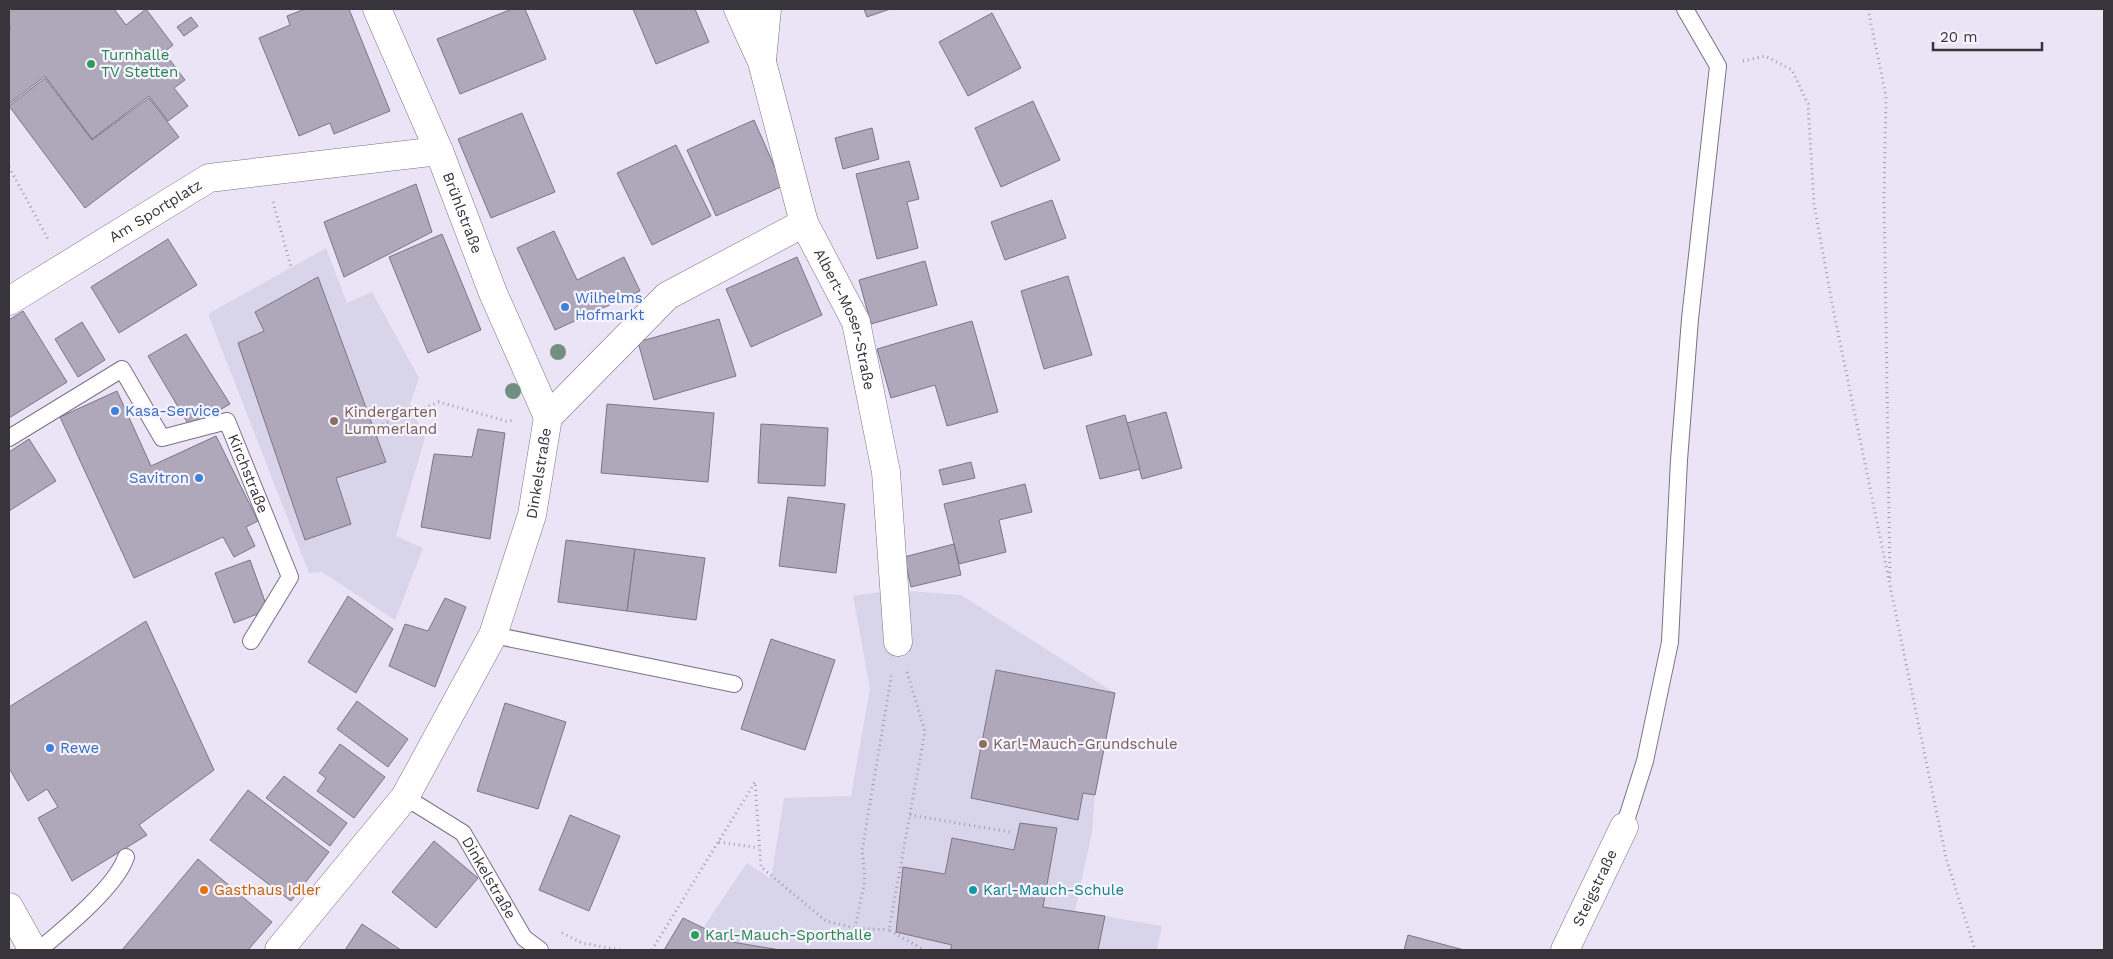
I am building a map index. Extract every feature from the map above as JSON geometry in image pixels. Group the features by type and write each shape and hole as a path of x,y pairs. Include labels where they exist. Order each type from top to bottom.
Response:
{"street":[{"name":"Brühlstraße","path":"378,9 439,151 493,293 548,417"},
{"name":"Albert-Moser-Straße","path":"738,9 762,62 804,223 856,322 886,472 898,642"},
{"path":"762,62 767,9"},
{"name":"Am Sportplatz","path":"9,301 209,178 439,151"},
{"name":"Dinkelstraße","path":"279,950 405,797 493,636 532,515 548,417 667,296 804,223"},
{"name":"Steigstraße","path":"1565,950 1624,827"},
{"path":"9,907 33,950"}],"lane":[{"path":"1624,827 1645,761 1670,642 1679,460 1690,319 1718,66 1685,9"},
{"name":"Kirchstraße","path":"9,438 122,369 162,438 227,421 290,577 251,641"},
{"path":"493,636 734,684"},
{"name":"Dinkelstraße","path":"405,797 464,833 524,938 540,950"},
{"path":"39,950 73,921 114,878 123,866 126,856"}],"path":[{"path":"1868,9 1886,96 1884,197 1890,588"},
{"path":"1718,66 1765,56 1792,70 1808,104 1814,204 1833,308 1946,858 1975,950"},
{"path":"9,167 63,268"},
{"path":"264,173 291,267"},
{"path":"373,428 439,402 506,421 548,417"},
{"path":"889,930 924,731 898,642"},
{"path":"855,928 865,880 862,851 898,642"},
{"path":"652,950 755,782 761,867 826,921 855,928 889,930 924,950"},
{"path":"910,815 1010,832"},
{"path":"719,842 759,848"}],"shaded area":[{"name":"Kindergarten Lummerland","path":"326,248 347,303 372,292 419,378 410,404 425,438 396,536 423,548 395,620 322,572 309,573 208,314"},
{"name":"Karl-Mauch-Grundschule","path":"894,590 961,595 1115,693 1095,795 1092,832 1075,911 1162,926 1157,950 780,950 732,942 703,928 747,863 771,879 784,798 851,796 870,688 853,596"}],"building":[{"name":"Turnhalle TV Stetten","path":"14,9 114,9 126,25 146,9 173,45 164,52 185,80 174,88 188,106 168,121 149,96 92,139 45,76 9,104 9,13"},
{"path":"305,9 349,9 390,111 334,134 330,123 299,136 259,38 290,25 287,16"},
{"path":"512,9 525,9 546,59 460,94 437,39"},
{"path":"633,9 695,9 709,42 656,64"},
{"path":"864,9 890,9 867,17"},
{"path":"992,13 1021,68 968,96 939,42"},
{"path":"191,17 198,26 184,36 177,27"},
{"path":"45,78 92,140 149,98 179,137 85,208 9,106"},
{"path":"1033,101 1060,160 1001,187 975,128"},
{"path":"522,113 555,192 491,218 458,139"},
{"path":"754,120 783,186 716,216 687,150"},
{"path":"872,128 879,159 843,169 835,138"},
{"path":"676,145 711,216 652,245 617,173"},
{"path":"909,161 919,199 907,202 918,248 877,259 856,174"},
{"path":"416,184 432,232 344,277 324,222"},
{"path":"1052,200 1066,238 1005,260 991,222"},
{"path":"554,231 577,280 624,257 640,291 555,330 517,248"},
{"path":"442,234 481,330 428,353 389,257"},
{"path":"168,239 197,285 119,333 91,287"},
{"path":"797,257 822,315 751,347 726,289"},
{"path":"925,261 937,305 871,324 859,280"},
{"path":"1068,276 1092,355 1044,369 1021,291"},
{"path":"318,277 386,462 336,478 351,524 305,540 238,343 264,331 255,312"},
{"path":"23,311 67,382 9,418 9,320"},
{"path":"719,319 736,376 654,400 638,342"},
{"path":"972,321 998,412 947,426 935,385 891,398 877,349"},
{"path":"82,322 105,360 78,377 55,339"},
{"path":"186,334 230,404 190,427 148,356"},
{"path":"117,391 151,466 216,436 258,521 246,527 255,546 234,557 223,537 134,578 60,417"},
{"path":"607,404 714,413 708,482 601,473"},
{"path":"1166,412 1182,468 1142,479 1127,423"},
{"path":"1125,415 1140,469 1100,479 1086,426"},
{"path":"761,424 828,428 825,486 758,483"},
{"path":"478,429 505,433 490,539 421,527 434,454 472,457"},
{"path":"29,439 56,481 9,511 9,452"},
{"path":"971,462 975,478 943,485 939,470"},
{"path":"1025,484 1032,512 999,520 1006,552 959,564 944,504"},
{"path":"788,497 845,504 836,573 779,566"},
{"path":"566,540 635,549 627,611 558,602"},
{"path":"954,544 961,575 911,587 904,557"},
{"path":"635,549 705,558 696,620 627,611"},
{"path":"250,560 268,610 234,623 215,573"},
{"path":"348,596 393,629 356,693 308,662"},
{"path":"445,598 466,607 435,687 389,666 405,624 428,631"},
{"path":"146,621 214,770 139,825 147,835 72,881 38,818 58,807 47,789 28,801 9,768 9,707"},
{"path":"771,639 835,660 805,750 741,729"},
{"path":"996,670 1115,693 1095,795 1083,793 1078,820 971,798"},
{"path":"357,701 408,739 388,767 337,729"},
{"path":"505,703 566,722 538,809 477,791"},
{"path":"340,744 385,777 354,818 317,791 326,778 319,773"},
{"path":"284,776 347,823 330,846 266,798"},
{"path":"248,790 329,852 291,901 210,840"},
{"path":"570,815 620,836 589,911 539,890"},
{"name":"Karl-Mauch-Schule","path":"1020,823 1057,828 1043,907 1105,916 1098,950 950,950 952,945 896,932 903,867 945,874 952,838 1014,850"},
{"path":"434,841 478,878 436,928 392,892"},
{"name":"Gasthaus Idler","path":"198,859 272,922 248,950 122,950"},
{"name":"Karl-Mauch-Sporthalle","path":"683,918 732,942 780,950 664,950"},
{"path":"362,924 401,950 345,950"},
{"path":"1408,935 1464,950 1404,950"}],"place":[{"name":"Turnhalle TV Stetten","path":"91,64"},
{"name":"Wilhelms Hofmarkt","path":"565,307"},
{"name":"Kasa-Service","path":"115,411"},
{"name":"Kindergarten Lummerland","path":"334,421"},
{"name":"Savitron","path":"199,478"},
{"name":"Karl-Mauch-Grundschule","path":"983,744"},
{"name":"Rewe","path":"50,748"},
{"name":"Gasthaus Idler","path":"204,890"},
{"name":"Karl-Mauch-Schule","path":"973,890"},
{"name":"Karl-Mauch-Sporthalle","path":"695,935"}]}
